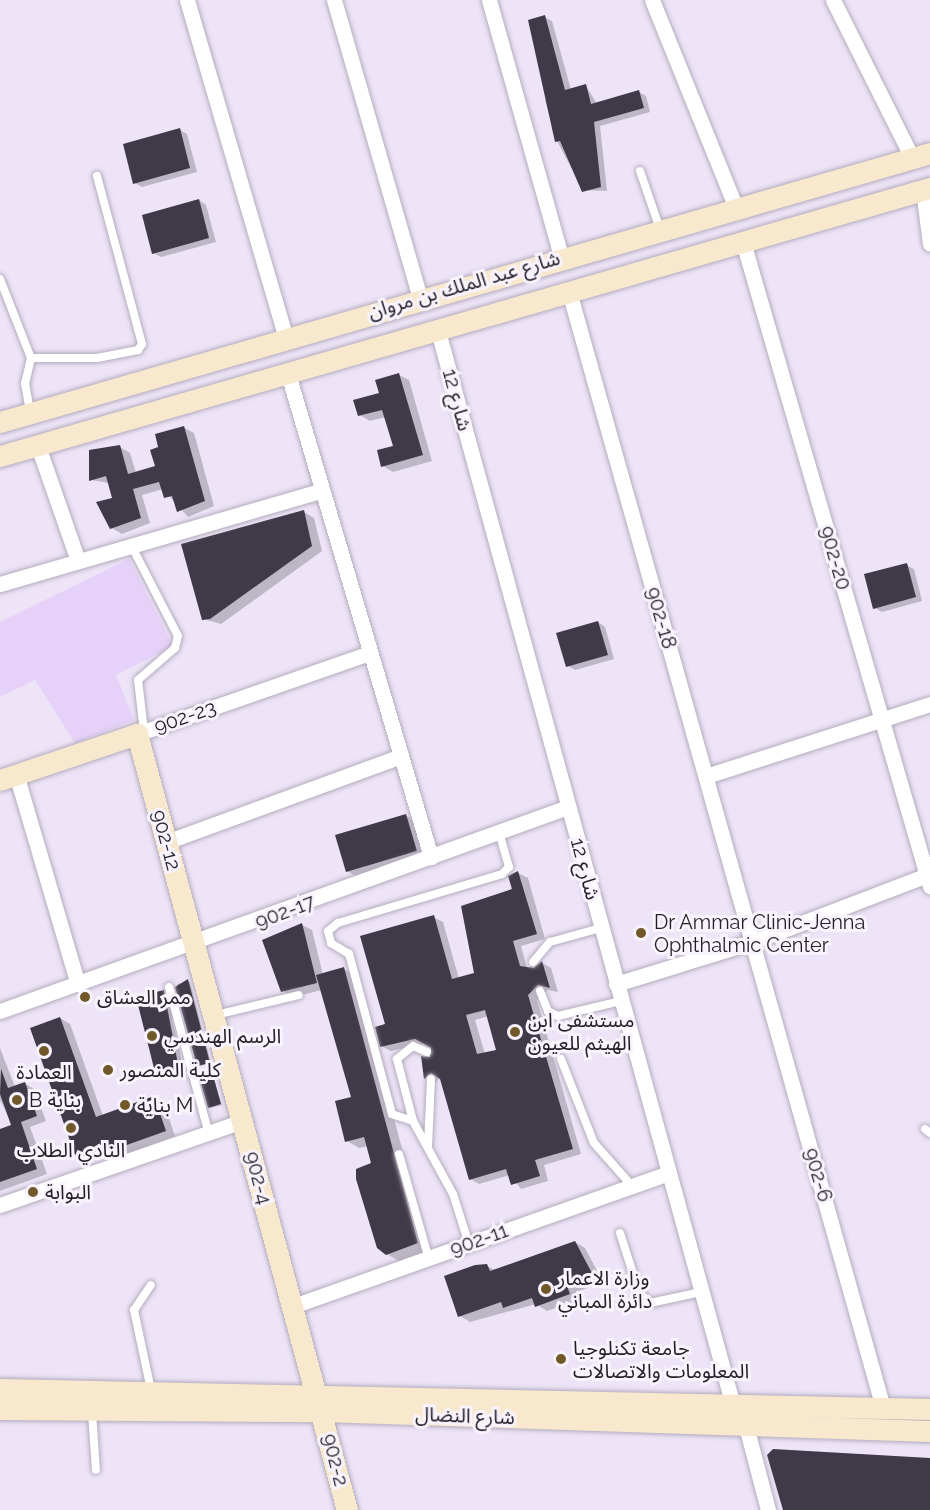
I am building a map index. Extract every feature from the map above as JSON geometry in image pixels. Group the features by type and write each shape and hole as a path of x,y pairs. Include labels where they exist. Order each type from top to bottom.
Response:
{"street":[{"path":"187,0 285,336"},
{"path":"334,0 420,297"},
{"path":"489,0 561,257"},
{"path":"652,0 737,210"},
{"path":"833,0 921,156"},
{"name":"شارع عبد الملك بن مروان","path":"0,422 420,297 737,210 921,156"},
{"path":"926,189 930,244"},
{"name":"شارع عبد الملك بن مروان","path":"0,456 570,295 926,189"},
{"path":"663,230 663,248 674,263"},
{"path":"633,237 645,256 640,274"},
{"name":"902-20","path":"743,242 929,878"},
{"name":"902-18","path":"570,295 752,942"},
{"name":"شارع 12","path":"438,331 666,1174 733,1406"},
{"path":"288,374 431,857"},
{"path":"131,383 140,417"},
{"path":"38,446 77,558"},
{"path":"0,584 77,558 321,491"},
{"name":"902-23","path":"8,777 370,653"},
{"path":"706,776 883,723 930,704"},
{"name":"902-12","path":"141,733 166,842 195,945"},
{"path":"166,842 401,756"},
{"path":"8,777 78,984"},
{"name":"902-17","path":"0,1011 195,945 568,807"},
{"path":"616,984 752,942 929,878"},
{"name":"902-6","path":"752,942 883,1408"},
{"name":"902-4","path":"195,945 319,1402"},
{"path":"0,1205 242,1121"},
{"name":"902-11","path":"292,1306 666,1174"},
{"name":"شارع النضال","path":"0,1389 151,1392 746,1426 930,1431"},
{"name":"شارع النضال","path":"0,1409 92,1411 319,1402 930,1409"},
{"name":"902-2","path":"319,1402 347,1510"},
{"path":"746,1426 768,1510"}],"lane":[{"path":"640,171 663,230"},
{"path":"31,358 97,358 138,350 142,344 97,176"},
{"path":"0,279 31,358 24,383 30,414"},
{"path":"129,543 178,636 175,648 138,680 141,733"},
{"path":"413,1121 392,1114 349,954 332,943 328,931 338,923 502,874 509,867 499,832"},
{"path":"532,962 550,942 601,928"},
{"path":"169,987 209,1134"},
{"path":"540,991 548,1011 558,1016 621,1001"},
{"path":"214,1016 299,995"},
{"path":"427,1052 413,1046 397,1059 413,1121 453,1194 469,1244"},
{"path":"561,1059 594,1143 632,1186"},
{"path":"428,1150 431,1079"},
{"path":"399,1154 429,1259"},
{"path":"620,1233 639,1293 650,1303 700,1292"},
{"path":"151,1285 134,1310 151,1392"},
{"path":"92,1411 96,1470"}],"shaded area":[{"path":"129,559 173,646 116,675 134,720 75,743 35,680 0,697 0,622"}],"building":[{"path":"545,15 565,90 586,84 591,104 639,90 644,108 594,122 601,187 582,192 560,141 555,142 528,20"},
{"path":"180,128 190,168 133,184 123,144"},
{"path":"199,199 209,238 152,254 142,215"},
{"path":"399,373 423,455 381,467 377,450 393,446 382,410 358,416 353,400 379,393 375,380"},
{"path":"184,426 205,501 177,512 172,496 164,498 159,482 133,489 141,518 110,529 96,502 112,498 106,476 89,481 89,450 120,445 128,474 155,466 150,450 158,447 155,434"},
{"path":"304,510 312,546 210,619 202,620 181,544"},
{"path":"907,563 916,597 873,609 864,574"},
{"path":"598,621 608,655 566,667 556,633"},
{"path":"406,814 417,851 346,872 335,835"},
{"name":"مستشفى ابن الهيثم للعيون","path":"518,871 537,934 513,941 520,966 534,968 542,961 550,988 538,985 528,995 573,1149 535,1160 540,1176 511,1185 506,1169 469,1180 440,1079 431,1073 424,1079 421,1056 430,1057 431,1048 415,1039 380,1047 375,1027 385,1024 360,936 434,915 452,979 474,973 461,906 512,889 508,876","holes":["485,1010 496,1050 477,1054 466,1015"]},
{"path":"302,923 317,983 281,992 262,940"},
{"path":"344,967 418,1243 386,1255 377,1248 356,1179 356,1169 371,1163 364,1137 345,1142 335,1101 351,1097 316,975"},
{"path":"188,979 210,1063 197,1066 175,987"},
{"path":"164,990 179,1070 156,1076 136,997"},
{"path":"60,1017 96,1117 154,1096 166,1131 110,1151 107,1143 75,1155 30,1028"},
{"path":"1,1069 8,1088 25,1082 37,1116 21,1122 37,1169 0,1182 0,1129 11,1125 0,1094"},
{"path":"213,1075 221,1104 208,1108 200,1080"},
{"path":"575,1241 594,1277 567,1286 570,1294 535,1307 532,1298 503,1308 501,1302 458,1317 444,1276 475,1265 487,1264 490,1271"},
{"path":"773,1449 930,1458 930,1510 783,1510 767,1455"}],"place":[{"name":"Dr Ammar Clinic-Jenna Ophthalmic Center","path":"641,933"},
{"name":"ممر العشاق","path":"85,997"},
{"name":"مستشفى ابن الهيثم للعيون","path":"515,1032"},
{"name":"الرسم الهندسي","path":"152,1036"},
{"name":"العمادة","path":"44,1051"},
{"name":"كلية المنصور","path":"108,1070"},
{"name":"B بناية","path":"17,1100"},
{"name":"بناية M","path":"125,1105"},
{"name":"النادي الطلاب","path":"71,1128"},
{"name":"البوابة","path":"33,1192"},
{"name":"وزارة الاعمار دائرة المباني","path":"546,1289"},
{"name":"جامعة تكنلوجيا المعلومات والاتصالات","path":"561,1359"}]}
